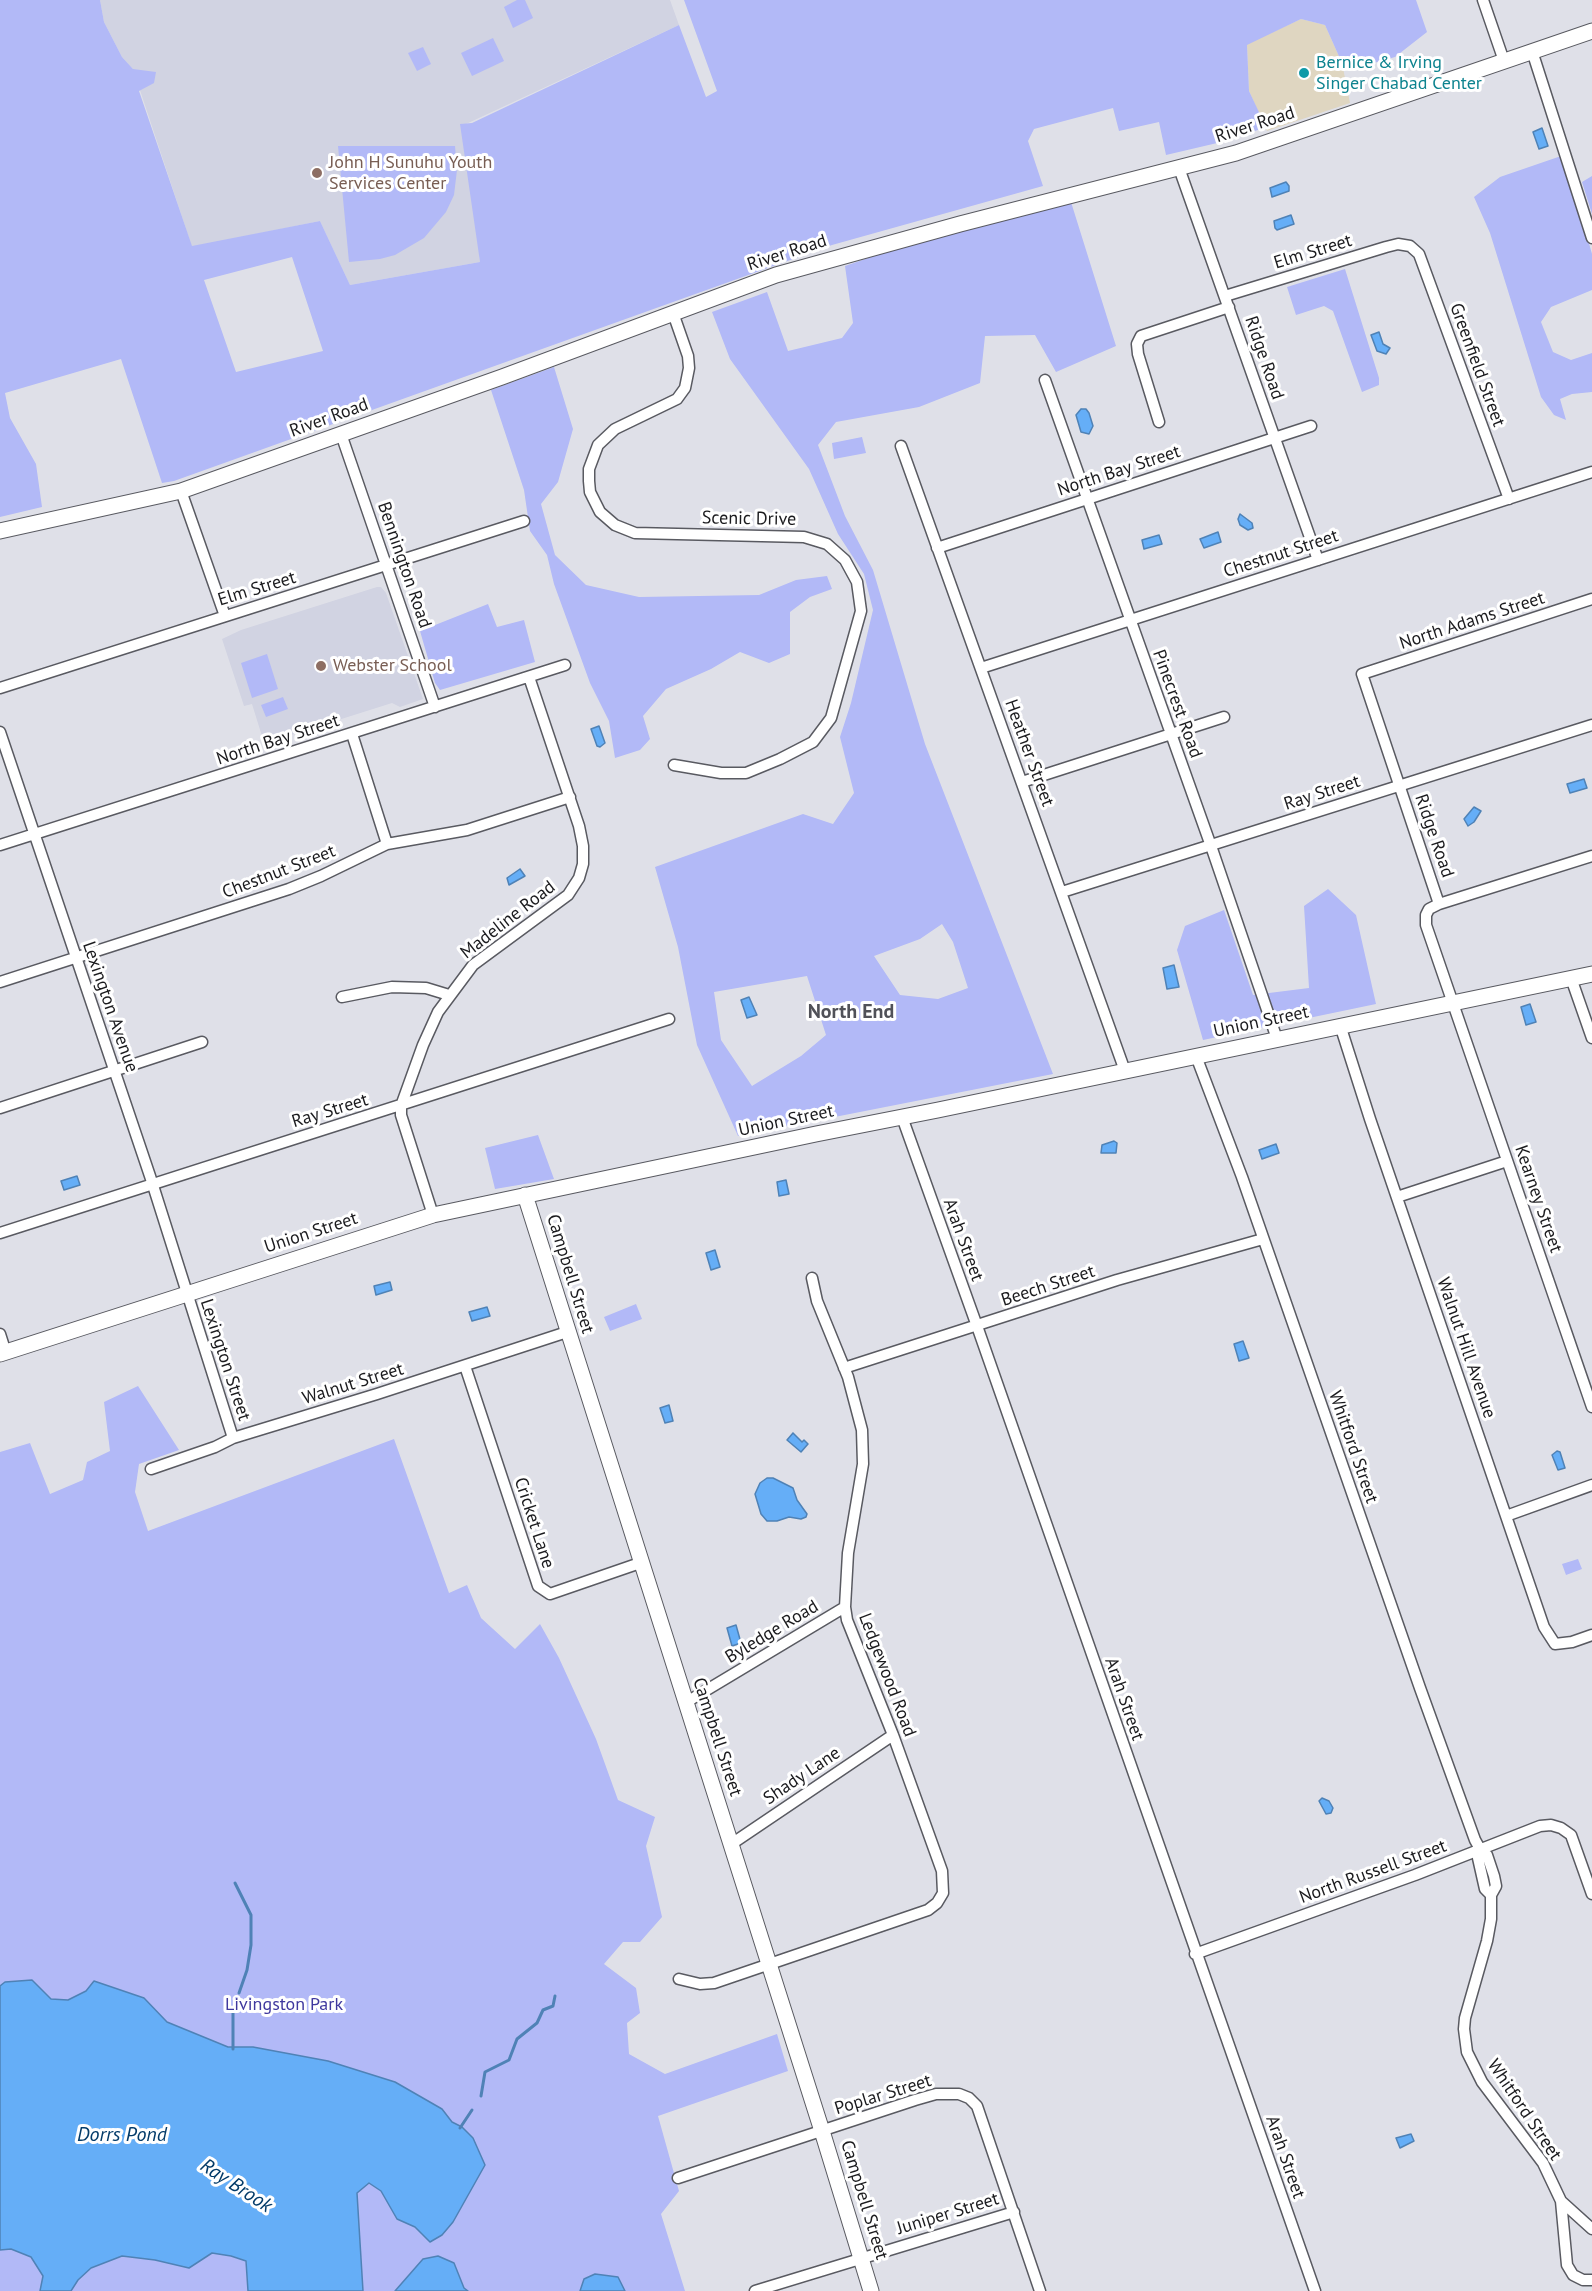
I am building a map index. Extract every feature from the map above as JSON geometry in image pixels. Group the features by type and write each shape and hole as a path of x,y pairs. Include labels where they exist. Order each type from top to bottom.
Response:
{"street":[{"path":"1483,0 1504,61"},
{"name":"River Road","path":"0,531 181,490 776,275 836,257 1236,153 1592,31"},
{"path":"1532,51 1592,238"},
{"name":"Ridge Road","path":"1179,168 1318,560"},
{"name":"Elm Street","path":"1225,296 1386,247 1398,244 1410,246"},
{"name":"Greenfield Street","path":"1410,246 1419,254 1509,498"},
{"path":"1159,422 1138,354 1137,344 1141,336 1229,307"},
{"name":"Scenic Drive","path":"673,313 688,357 689,368 685,388 677,399 615,429 598,445 589,469 589,481 590,492 600,512 615,525 635,533 804,537 827,544 845,560 857,582 861,611 831,718 813,741 780,759 746,773 721,773 674,765"},
{"name":"Pinecrest Road","path":"1045,380 1276,1039"},
{"name":"North Bay Street","path":"937,548 1311,426"},
{"name":"Bennington Road","path":"341,434 435,707"},
{"name":"Heather Street","path":"901,446 1125,1071"},
{"name":"Chestnut Street","path":"981,668 1592,472"},
{"path":"181,490 225,616"},
{"name":"Elm Street","path":"0,688 524,521"},
{"name":"North Adams Street","path":"1362,674 1592,599"},
{"name":"North Bay Street","path":"0,845 565,665"},
{"name":"Ridge Road","path":"1362,674 1439,904 1429,909 1426,915 1426,925 1452,1002"},
{"name":"Madeline Road","path":"401,1106 423,1045 449,994 473,965 559,902 574,887 579,878 584,855 582,838 529,677"},
{"path":"1022,782 1224,717"},
{"name":"Ray Street","path":"1062,892 1592,725"},
{"name":"Lexington Avenue","path":"0,732 152,1184 186,1293"},
{"path":"352,734 387,844"},
{"name":"Chestnut Street","path":"0,982 297,886 387,844 467,830 570,797"},
{"path":"1439,904 1592,856"},
{"name":"Union Street","path":"3,1354 433,1215 1592,974"},
{"path":"1571,978 1592,1038"},
{"path":"342,997 392,987 426,988 449,994"},
{"name":"Kearney Street","path":"1452,1002 1592,1407"},
{"name":"Ray Street","path":"0,1233 669,1019"},
{"name":"Walnut Hill Avenue","path":"1340,1025 1544,1627 1555,1644 1572,1642 1592,1635"},
{"path":"0,1108 202,1042"},
{"name":"Whitford Street","path":"1196,1056 1263,1239 1416,1677 1480,1850 1487,1855 1494,1876 1496,1886 1491,1895 1491,1919 1487,1941 1465,2018 1467,2052 1482,2082 1543,2163 1561,2201 1567,2265 1583,2280 1592,2280"},
{"path":"401,1106 403,1122 433,1215"},
{"name":"Arah Street","path":"902,1117 1315,2291"},
{"path":"1397,1197 1507,1161"},
{"name":"Campbell Street","path":"525,1195 871,2291"},
{"name":"Beech Street","path":"844,1368 1117,1280 1263,1239"},
{"name":"Ledgewood Road","path":"679,1979 700,1984 714,1983 928,1910 937,1903 943,1893 942,1871 893,1735 850,1632 845,1607 848,1553 861,1475 863,1441 860,1419 812,1278"},
{"name":"Lexington Street","path":"186,1293 233,1438"},
{"name":"Walnut Street","path":"151,1469 215,1447 233,1438 567,1332"},
{"path":"0,1334 3,1354"},
{"name":"Cricket Lane","path":"465,1366 538,1586 550,1594 640,1563"},
{"path":"1506,1516 1592,1485"},
{"name":"Byledge Road","path":"685,1703 845,1607"},
{"name":"Shady Lane","path":"730,1845 893,1735"},
{"name":"North Russell Street","path":"1196,1954 1540,1826 1551,1825 1571,1835 1592,1894"},
{"name":"Poplar Street","path":"678,2178 936,2094 959,2094 969,2098 977,2106 1040,2291"},
{"name":"Whitford Street","path":"1561,2201 1592,2229"},
{"name":"Juniper Street","path":"755,2291 1014,2212"}],"shaded area":[{"name":"John H Sunuhu Youth Services Center","path":"100,0 670,0 679,25 466,124 480,262 350,285 320,221 192,247 133,69 122,57 104,22"},
{"path":"1301,19 1325,25 1342,63 1350,103 1267,131 1249,91 1247,44"},
{"name":"Webster School","path":"381,587 386,593 423,699 400,707 392,703 275,740 266,749 252,704 244,706 222,639 241,630"}],"green space":[{"path":"0,0 100,0 104,22 122,57 133,69 156,72 154,83 139,91 192,246 320,221 350,285 480,262 460,124 472,123 679,25 706,97 717,91 684,0 1416,0 1427,32 1395,57 1356,68 1342,63 1325,25 1301,19 1247,45 1249,91 1266,127 1230,140 1166,155 1159,122 1119,131 1113,108 1034,129 1028,141 1043,186 832,245 174,481 162,483 121,359 5,393 10,418 36,464 42,507 0,517","holes":["292,257 323,351 236,372 204,280"]},
{"path":"517,0 525,0 533,18 513,28 504,7"},
{"path":"493,38 504,61 472,76 461,53"},
{"path":"423,47 431,64 417,71 408,53"},
{"path":"338,146 455,146 457,170 454,195 446,212 424,238 395,255 349,262"},
{"path":"1564,155 1592,254 1592,290 1551,307 1541,322 1553,352 1571,360 1592,353 1592,392 1572,394 1560,399 1566,420 1554,415 1541,397 1490,233 1474,197 1500,177"},
{"path":"1592,176 1592,214 1582,182"},
{"path":"1071,202 1116,346 1056,372 1035,335 985,336 980,383 919,407 836,422 818,445 845,516 873,570 925,744 1053,1074 738,1136 697,1045 678,947 655,867 803,814 833,824 854,793 840,737 851,703 873,610 864,574 838,534 809,469 730,359 712,312 767,292 788,351 842,338 853,323 845,266 903,246","holes":["942,924 953,942 968,988 938,999 900,995 874,956 920,939","807,976 826,1035 801,1056 752,1086 721,1040 714,992"]},
{"path":"1345,269 1379,378 1379,385 1362,392 1333,311 1324,306 1296,315 1287,287"},
{"path":"554,367 573,429 558,482 541,504 555,555 586,585 639,597 759,595 796,580 827,576 832,589 810,597 790,612 790,654 769,663 740,652 711,669 666,689 643,716 650,739 640,750 615,758 609,721 590,683 554,584 547,555 530,531 524,490 491,390"},
{"path":"862,437 866,453 834,459 832,443"},
{"path":"488,604 497,627 524,620 535,662 440,690 435,683 420,631"},
{"path":"267,654 278,689 252,698 241,663"},
{"path":"283,697 288,709 266,717 261,705"},
{"path":"1328,889 1356,915 1376,1004 1203,1040 1177,950 1185,926 1224,910 1253,995 1309,988 1304,906"},
{"path":"538,1135 554,1179 495,1189 485,1148"},
{"path":"636,1304 642,1319 610,1331 604,1317"},
{"name":"Livingston Park","path":"138,1386 179,1450 139,1464 135,1492 148,1531 394,1439 449,1593 467,1585 481,1618 515,1649 540,1624 559,1658 596,1739 618,1800 655,1817 646,1846 662,1917 640,1942 623,1942 604,1964 636,1988 640,2013 627,2023 629,2054 665,2074 777,2034 788,2071 658,2116 679,2191 661,2214 685,2291 0,2291 0,1452 30,1443 50,1494 83,1480 87,1462 110,1451 104,1402"},
{"path":"1578,1559 1582,1569 1566,1575 1562,1564"}],"water":[{"path":"1542,128 1548,146 1539,149 1533,132"},
{"path":"1286,182 1289,191 1272,197 1270,188"},
{"path":"1291,215 1294,224 1277,230 1275,228 1274,221"},
{"path":"1379,332 1383,344 1390,348 1386,354 1377,351 1371,335"},
{"path":"1081,409 1086,409 1089,413 1093,426 1089,434 1081,432 1076,415"},
{"path":"1240,514 1252,523 1253,528 1248,530 1240,525 1238,519"},
{"path":"1218,532 1221,542 1204,548 1200,539"},
{"path":"1159,535 1162,544 1144,549 1142,540"},
{"path":"599,726 605,743 600,747 597,746 591,729"},
{"path":"1584,779 1587,788 1570,793 1567,784"},
{"path":"1474,807 1481,811 1474,822 1468,826 1464,819"},
{"path":"520,869 525,876 509,885 507,878"},
{"path":"1174,965 1179,987 1167,989 1163,968"},
{"path":"749,997 757,1015 747,1018 741,1000"},
{"path":"1530,1004 1536,1022 1526,1025 1521,1007"},
{"path":"1114,1141 1117,1143 1116,1153 1101,1153 1102,1145"},
{"path":"1276,1144 1279,1153 1262,1159 1259,1150"},
{"path":"77,1176 80,1185 64,1190 61,1181"},
{"path":"786,1180 789,1194 779,1196 777,1182"},
{"path":"715,1250 720,1267 711,1270 706,1253"},
{"path":"390,1282 392,1290 376,1295 374,1286"},
{"path":"487,1307 490,1316 472,1321 469,1312"},
{"path":"1243,1341 1249,1358 1239,1361 1234,1344"},
{"path":"669,1405 673,1421 665,1423 660,1408"},
{"path":"793,1433 802,1442 804,1440 808,1444 801,1452 787,1440"},
{"path":"1557,1451 1560,1452 1565,1468 1558,1470 1552,1455"},
{"path":"767,1478 773,1478 793,1488 797,1500 807,1514 806,1517 767,1521 761,1514 755,1494 760,1483"},
{"path":"736,1625 741,1643 732,1646 727,1628"},
{"path":"1322,1798 1329,1801 1333,1808 1331,1813 1326,1814 1319,1801"},
{"name":"Dorrs Pond","path":"32,1980 51,1999 68,2000 86,1991 94,1981 144,1998 167,2022 228,2047 253,2047 328,2061 395,2082 442,2109 452,2122 462,2127 473,2138 485,2165 453,2222 442,2235 430,2242 415,2227 397,2219 381,2191 369,2183 357,2193 363,2291 248,2291 246,2261 212,2253 189,2268 155,2260 122,2256 91,2268 78,2280 71,2291 40,2291 43,2276 31,2257 11,2249 0,2250 0,1986 5,1982"},
{"path":"1411,2134 1414,2141 1400,2148 1396,2138"},
{"path":"438,2256 454,2263 464,2288 468,2291 395,2291 423,2259"},
{"path":"595,2274 618,2277 625,2291 580,2291 584,2279"}],"waterway":[{"path":"235,1883 251,1915 251,1945 247,1970 239,1993"},
{"path":"481,2096 485,2072 509,2060 517,2039 537,2023 543,2010 553,2006 555,1996"},
{"path":"233,2009 233,2049"},
{"path":"460,2128 472,2110"}],"place":[{"name":"Bernice & Irving Singer Chabad Center","path":"1304,73"},
{"name":"John H Sunuhu Youth Services Center","path":"317,173"},
{"name":"Webster School","path":"321,666"}],"district":[{"name":"North End","path":"851,1012"}],"water label":[{"name":"Ray Brook","path":"236,2186"}]}
